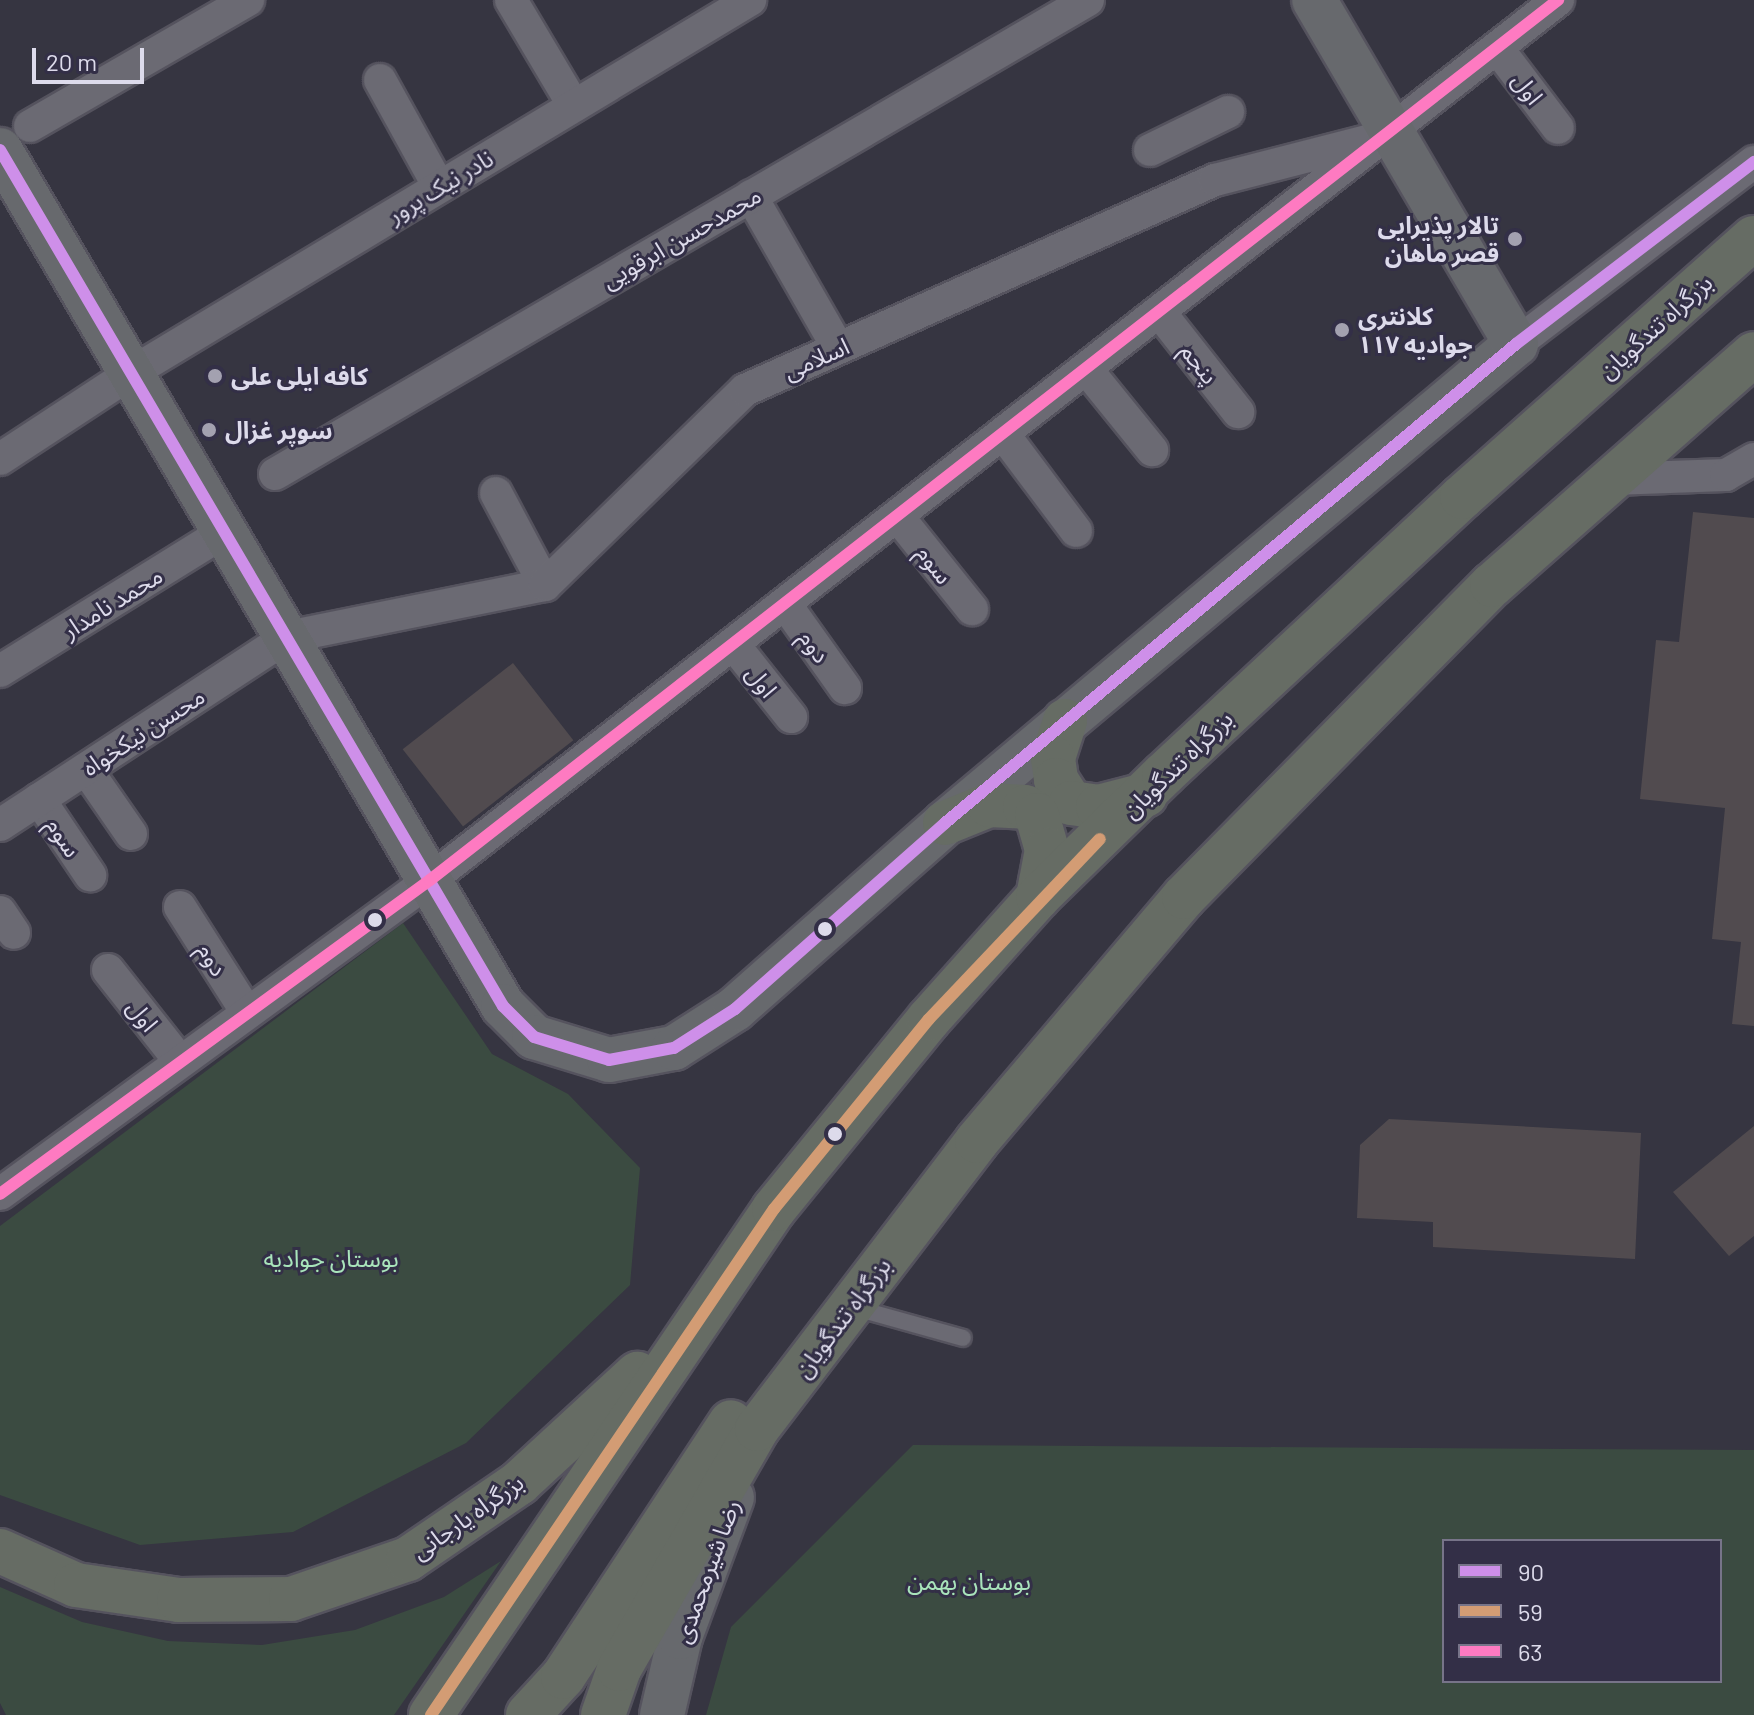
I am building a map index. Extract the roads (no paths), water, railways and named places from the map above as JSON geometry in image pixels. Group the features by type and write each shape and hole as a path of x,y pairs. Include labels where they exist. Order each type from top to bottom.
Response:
{"highway":[{"name":"بزرگراه تندگویان","path":"431,1715 697,1318 784,1197 1038,897 1462,497 1754,238"},
{"name":"بزرگراه تندگویان","path":"603,1715 619,1669 740,1431 850,1307 894,1249 1184,897 1492,585 1754,354"},
{"path":"1065,721 1053,758 1056,780 1071,803 1098,807 1145,795"},
{"path":"945,823 989,805 1025,807 1037,815 1047,850 1038,897"},
{"path":"528,1715 563,1677 740,1431 809,1325 894,1249"},
{"name":"بزرگراه یارجانی","path":"0,1551 76,1585 179,1600 291,1599 408,1559 519,1483 697,1318"}],"street":[{"path":"248,0 15,138 12,196 131,373 503,1006 534,1037 609,1060 674,1048 735,1009 945,823 1516,344 1754,162"},
{"path":"511,0 574,106"},
{"name":"نادر نیک پرور","path":"0,459 131,373 750,0"},
{"name":"محمدحسن ابرقویی","path":"275,474 1088,0"},
{"path":"1314,0 1516,344"},
{"path":"0,1194 246,1011 430,880 1393,134 1558,0"},
{"name":"اول","path":"1498,49 1558,128"},
{"path":"380,80 439,187"},
{"path":"1150,150 1228,112"},
{"path":"1192,131 1215,180"},
{"name":"اسلامی","path":"545,585 724,404 838,348 1215,180 1393,134"},
{"path":"751,196 838,348"},
{"name":"پنجم","path":"1161,314 1238,412"},
{"path":"1088,371 1152,450"},
{"path":"1004,435 1076,531"},
{"path":"1612,479 1726,475 1754,459"},
{"path":"287,637 545,585 496,493"},
{"name":"سوم","path":"899,518 972,609"},
{"name":"محمد نامدار","path":"0,671 224,532"},
{"name":"دوم","path":"786,605 845,688"},
{"name":"محسن نیکخواه","path":"0,825 287,637"},
{"name":"اول","path":"734,645 791,717"},
{"path":"86,769 131,834"},
{"name":"سوم","path":"39,799 90,875"},
{"name":"دوم","path":"180,907 246,1011"},
{"name":"اول","path":"108,970 179,1060"},
{"name":"رضا شیرمحمدی","path":"662,1715 680,1637 740,1431"}],"lane":[{"path":"850,1307 963,1338"}],"place":[{"name":"تالار پذیرایی قصر ماهان","path":"1515,239"},
{"name":"کلانتری ۱۱۷ جوادیه","path":"1342,330"},
{"name":"کافه ایلی علی","path":"215,376"},
{"name":"سوپر غزال","path":"209,430"}],"park label":[{"name":"بوستان جوادیه","path":"331,1258"},
{"name":"بوستان بهمن","path":"969,1581"}]}
